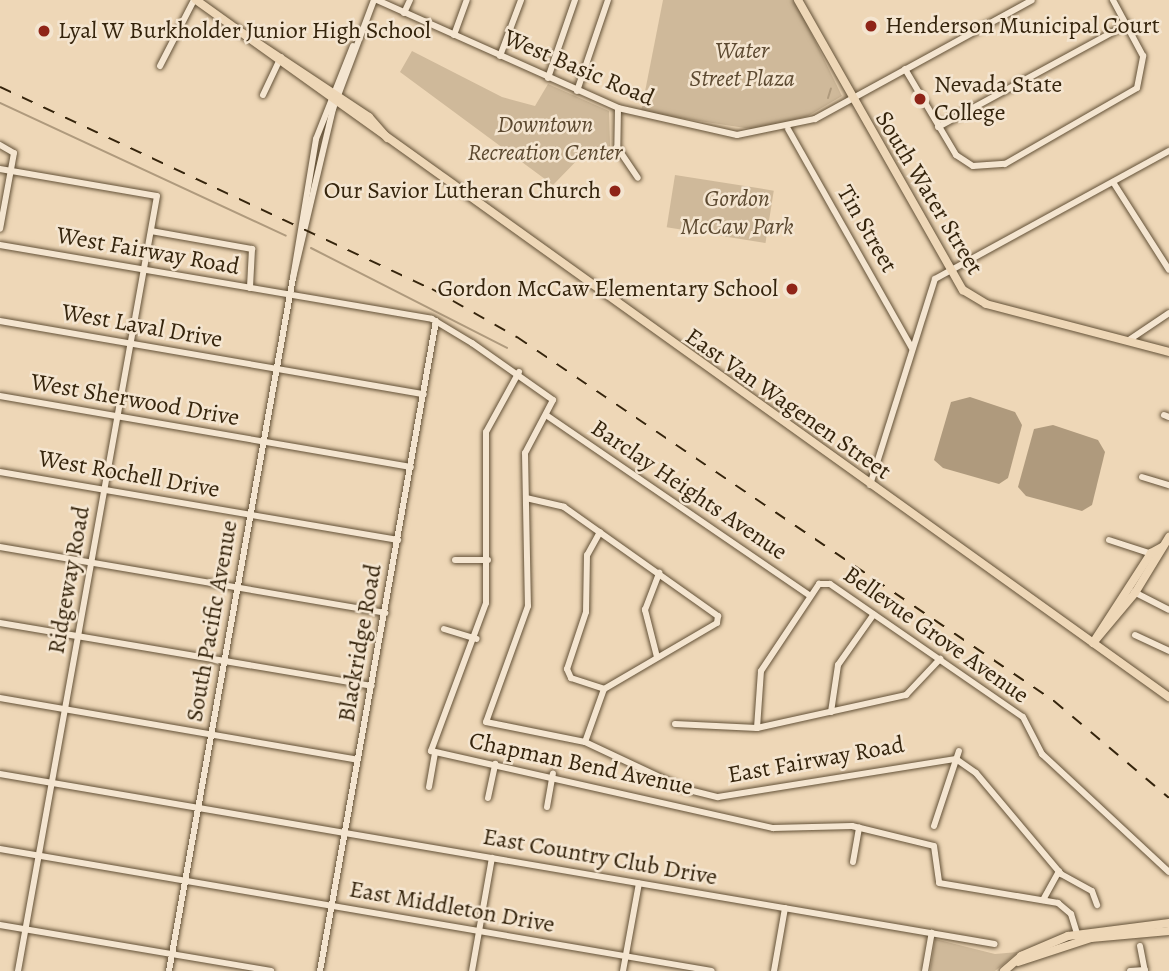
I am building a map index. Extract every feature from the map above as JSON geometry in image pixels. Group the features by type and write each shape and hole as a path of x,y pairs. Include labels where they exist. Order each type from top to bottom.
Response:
{"main road":[{"name":"East Van Wagenen Street","path":"195,0 1169,697"},
{"name":"South Water Street","path":"798,0 851,98 962,290 986,304 1169,352"},
{"path":"1093,643 1135,593 1160,558 1162,547 1169,537"},
{"path":"1093,643 1151,553 1162,547"},
{"path":"1004,971 1035,948 1078,937 1169,923"},
{"path":"1078,937 1169,931"}],"street":[{"path":"160,66 195,0"},
{"name":"West Basic Road","path":"376,0 618,108 713,133 788,129 1032,0"},
{"name":"South Pacific Avenue","path":"169,971 293,278 333,97 353,46 376,0"},
{"path":"404,13 410,0"},
{"path":"454,35 467,0"},
{"path":"500,56 521,0"},
{"path":"548,78 575,0"},
{"path":"577,91 608,0"},
{"path":"1014,0 1018,8"},
{"path":"905,69 938,127 965,162 995,167 1110,108 1132,93 1141,78 1143,56 1113,0"},
{"path":"938,127 1128,24"},
{"path":"263,96 280,59"},
{"path":"618,108 617,147 638,178"},
{"name":"Tin Street","path":"788,129 912,348"},
{"path":"0,145 13,149 0,229"},
{"path":"870,485 933,284 950,270 1168,153"},
{"path":"0,169 10,171"},
{"name":"Ridgeway Road","path":"10,171 157,196 18,971"},
{"path":"1113,182 1169,270"},
{"path":"150,232 254,251 250,288"},
{"name":"West Fairway Road","path":"0,245 290,295"},
{"path":"290,295 436,321 519,372 552,396 546,415"},
{"path":"1129,340 1169,313"},
{"name":"West Laval Drive","path":"0,321 424,394"},
{"name":"Blackridge Road","path":"320,971 436,321"},
{"path":"429,787 433,753 476,639 486,603 486,432 519,372"},
{"name":"West Sherwood Drive","path":"0,396 411,467"},
{"name":"East Fairway Road","path":"546,415 526,448 528,606 486,722 585,742 685,789 727,797 933,758 956,759"},
{"name":"Barclay Heights Avenue","path":"546,415 810,596"},
{"name":"West Rochell Drive","path":"0,472 398,540"},
{"path":"1142,477 1169,485"},
{"path":"526,498 554,501 659,573 719,620 604,689 585,742"},
{"path":"600,532 587,555 586,612 567,669 571,678 604,689"},
{"path":"1109,540 1160,558"},
{"path":"0,547 385,613"},
{"path":"456,560 488,559"},
{"path":"657,657 645,610 659,573"},
{"name":"Bellevue Grove Avenue","path":"810,596 824,582 1023,717 1042,754 1169,872"},
{"path":"1127,587 1169,610"},
{"path":"757,728 754,698 761,671 810,596"},
{"path":"831,712 838,665 874,614"},
{"path":"0,623 372,686"},
{"path":"444,628 476,639"},
{"path":"1135,635 1169,651"},
{"path":"675,724 757,728 906,695 940,659"},
{"path":"0,698 358,760"},
{"path":"934,826 959,751"},
{"name":"Chapman Bend Avenue","path":"433,753 553,774 645,802 774,828 859,828 934,846 939,883 1042,900 1066,908 1078,937"},
{"path":"956,759 1059,871 1092,891 1097,905"},
{"path":"488,798 495,764"},
{"name":"East Country Club Drive","path":"0,774 995,944"},
{"path":"548,807 553,774"},
{"path":"853,862 859,828"},
{"name":"East Middleton Drive","path":"0,849 712,971"},
{"path":"472,971 492,858"},
{"path":"1042,900 1059,871"},
{"path":"623,971 639,883"},
{"path":"774,971 785,908"},
{"path":"0,925 271,971"},
{"path":"925,971 932,933"},
{"path":"1130,971 1145,970 1140,946"}],"green space":[{"name":"Water Street Plaza","path":"663,0 795,0 842,96 808,116 758,130 641,112"},
{"name":"Downtown Recreation Center","path":"412,51 502,97 535,106 548,84 609,111 610,146 587,150 553,185 400,72"},
{"name":"Gordon McCaw Park","path":"675,175 774,191 765,243 667,227"},
{"path":"935,939 995,954 1018,952 995,971 930,971"}],"shaded area":[{"path":"970,397 1015,412 1022,425 1008,478 999,484 943,468 934,460 951,402"},
{"path":"1053,425 1098,440 1105,452 1092,505 1082,511 1026,496 1018,487 1034,429"}],"waterway":[{"path":"749,84 768,79"},
{"path":"828,98 831,88"},
{"path":"0,103 286,236"},
{"path":"311,248 507,348"}],"railway":[{"path":"0,87 432,289 517,337 1054,701 1169,798"}],"place":[{"name":"Henderson Municipal Court","path":"871,26"},
{"name":"Lyal W Burkholder Junior High School","path":"44,31"},
{"name":"Nevada State College","path":"920,99"},
{"name":"Our Savior Lutheran Church","path":"615,191"},
{"name":"Gordon McCaw Elementary School","path":"792,289"}]}
